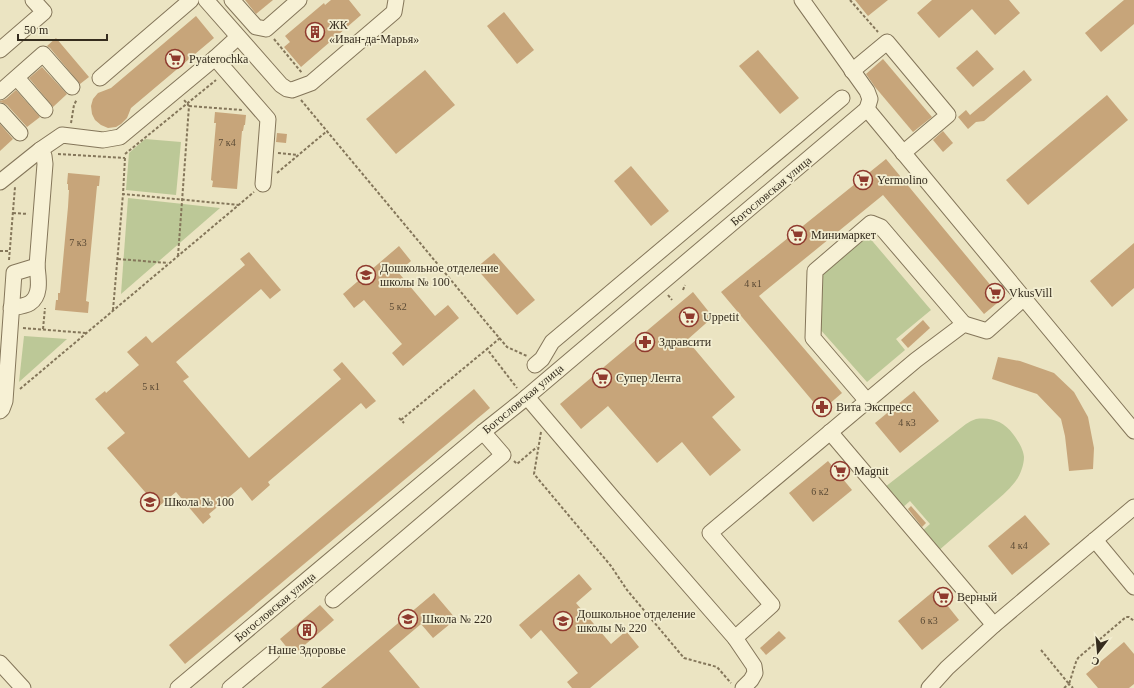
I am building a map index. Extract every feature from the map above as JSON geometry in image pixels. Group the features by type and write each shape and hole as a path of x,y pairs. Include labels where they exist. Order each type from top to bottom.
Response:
{"street":[{"path":"0,50 44,12 33,0"},
{"path":"100,78 192,0"},
{"path":"206,0 281,85 292,90 311,83 394,12 396,0"},
{"path":"220,16 234,2 256,27 266,29 299,0"},
{"path":"802,0 867,91 870,99 867,110 1134,431"},
{"path":"0,182 40,150 62,136 103,140 120,137 238,37"},
{"path":"852,71 886,42 951,119 904,153"},
{"path":"0,92 43,54 76,90"},
{"path":"215,58 268,119 264,184"},
{"path":"17,78 45,110"},
{"path":"535,365 542,359 552,342 842,98"},
{"name":"Богословская улица","path":"178,688 194,683 524,395 867,110"},
{"path":"0,111 20,133"},
{"path":"11,308 30,303 37,296 37,266 46,164 44,156 40,150"},
{"path":"867,401 813,338 815,271 871,223 882,227 964,324 987,330 1024,298"},
{"path":"2,406 14,273 37,266"},
{"path":"735,638 772,605 710,533 916,360 964,324"},
{"path":"524,395 735,638 754,666 755,673 751,680 742,688"},
{"path":"333,600 503,455 483,432"},
{"path":"830,432 994,625"},
{"path":"929,688 947,668 994,625 1134,507"},
{"path":"1095,540 1134,587"},
{"path":"230,688 272,653"},
{"path":"0,663 23,688"}],"path":[{"path":"850,0 886,42"},
{"path":"266,29 311,83"},
{"path":"125,154 226,71"},
{"path":"68,136 76,90"},
{"path":"176,90 189,106 262,111"},
{"path":"292,90 507,347 528,357 535,365"},
{"path":"178,256 189,106"},
{"path":"2,406 113,310 327,132"},
{"path":"113,310 125,154 124,134"},
{"path":"266,152 299,155"},
{"path":"122,194 239,205"},
{"path":"0,251 9,251"},
{"path":"118,259 169,264"},
{"path":"683,290 685,285"},
{"path":"10,327 86,333"},
{"path":"401,420 500,338"},
{"path":"487,349 524,395"},
{"path":"399,418 404,423"},
{"path":"541,427 534,474 611,566 627,590 684,658 717,667 742,688"},
{"path":"503,455 517,464 538,447"},
{"path":"1064,688 1069,684 1078,658 1126,618 1131,618 1134,621"},
{"path":"1041,650 1073,688"}],"green space":[{"path":"145,139 181,142 176,195 126,190 129,153"},
{"path":"128,198 220,208 121,294"},
{"path":"868,236 931,310 896,339 905,350 867,382 819,328 820,275"},
{"path":"24,336 67,339 19,382"},
{"path":"976,419 987,419 1002,423 1013,434 1023,451 1024,460 1020,474 1017,480 1006,491 937,552 921,532 930,524 910,501 901,509 885,487 966,424"}],"building":[{"path":"245,0 273,0 256,14"},
{"name":"ЖК «Иван-да-Марья»","path":"331,0 349,0 361,15 301,67 284,47 290,42 285,36 324,3 325,5"},
{"path":"855,0 888,0 868,16"},
{"path":"932,0 1009,0 1020,13 995,35 972,9 939,38 917,13"},
{"path":"1124,0 1134,0 1134,24 1101,52 1085,33"},
{"path":"504,12 534,50 517,64 487,26"},
{"path":"196,16 214,38 131,108 127,118 121,124 116,127 108,128 95,120 92,114 91,106 93,99 98,93 111,88"},
{"path":"56,38 89,77 80,84 47,46"},
{"path":"758,50 799,98 780,114 739,66"},
{"path":"977,50 994,69 973,87 956,68"},
{"path":"883,59 932,117 913,132 866,74"},
{"path":"42,67 67,94 53,107 29,78"},
{"path":"425,70 455,105 396,154 366,119"},
{"path":"1024,70 1032,80 984,121 976,122 968,129 958,117 966,110 970,115"},
{"path":"16,90 40,117 27,127 7,105 0,102"},
{"path":"1107,95 1128,120 1028,205 1006,180"},
{"path":"215,112 246,115 245,125 242,131 237,189 212,187 213,181 211,180 216,123 214,123"},
{"path":"0,124 13,139 0,151"},
{"path":"943,131 953,143 943,152 933,140"},
{"path":"277,133 287,134 286,143 276,142"},
{"path":"886,159 1002,299 984,314 883,195 759,296 842,393 821,411 721,292"},
{"path":"631,166 669,211 651,226 614,181"},
{"path":"68,173 100,176 99,186 97,186 86,301 89,302 88,313 55,310 56,300 58,300 58,293 60,293 68,207"},
{"path":"1134,243 1134,288 1112,307 1090,281"},
{"path":"399,246 411,261 398,272 435,316 448,305 459,318 403,366 392,353 402,344 364,300 354,308 343,294"},
{"path":"249,252 281,290 270,299 261,289 176,362 189,377 183,381 249,458 341,379 333,370 342,362 376,401 366,409 361,403 268,482 270,485 252,501 241,487 209,514 211,517 203,524 176,492 158,507 107,448 125,433 95,399 105,391 106,393 139,365 127,352 146,336 152,343 245,265 240,259"},
{"path":"494,253 535,300 517,315 476,268"},
{"path":"693,292 713,317 687,340 735,397 712,417 741,450 710,476 682,442 657,463 608,406 581,429 560,404"},
{"path":"923,320 930,328 908,348 901,340"},
{"path":"998,357 1020,361 1054,373 1074,392 1088,417 1094,448 1093,469 1069,471 1065,436 1061,419 1037,394 992,379"},
{"path":"474,389 490,408 185,664 169,645"},
{"path":"914,391 939,421 900,453 875,423"},
{"path":"828,461 852,490 813,522 789,493"},
{"path":"911,506 926,523 922,527 908,509"},
{"path":"1025,515 1050,544 1012,575 988,546"},
{"path":"579,574 592,589 576,603 611,644 626,631 639,647 590,688 572,688 567,682 578,673 541,630 531,639 519,625"},
{"path":"935,590 959,620 922,650 898,621"},
{"path":"434,593 456,619 433,638 421,624 389,651 420,688 321,688"},
{"name":"Наше Здоровье","path":"320,605 334,620 293,655 280,639"},
{"path":"779,631 786,638 766,655 760,648"},
{"path":"1124,642 1134,654 1134,684 1129,688 1098,688 1086,674"}],"place":[{"name":"ЖК «Иван-да-Марья»","path":"315,32"},
{"name":"Pyaterochka","path":"175,59"},
{"name":"Yermolino","path":"863,180"},
{"name":"Минимаркет","path":"797,235"},
{"name":"Дошкольное отделение школы № 100","path":"366,275"},
{"name":"VkusVill","path":"995,293"},
{"name":"Uppetit","path":"689,317"},
{"name":"Здравсити","path":"645,342"},
{"name":"Супер Лента","path":"602,378"},
{"name":"Вита Экспресс","path":"822,407"},
{"name":"Magnit","path":"840,471"},
{"name":"Школа № 100","path":"150,502"},
{"name":"Верный","path":"943,597"},
{"name":"Школа № 220","path":"408,619"},
{"name":"Дошкольное отделение школы № 220","path":"563,621"},
{"name":"Наше Здоровье","path":"307,630"}]}
